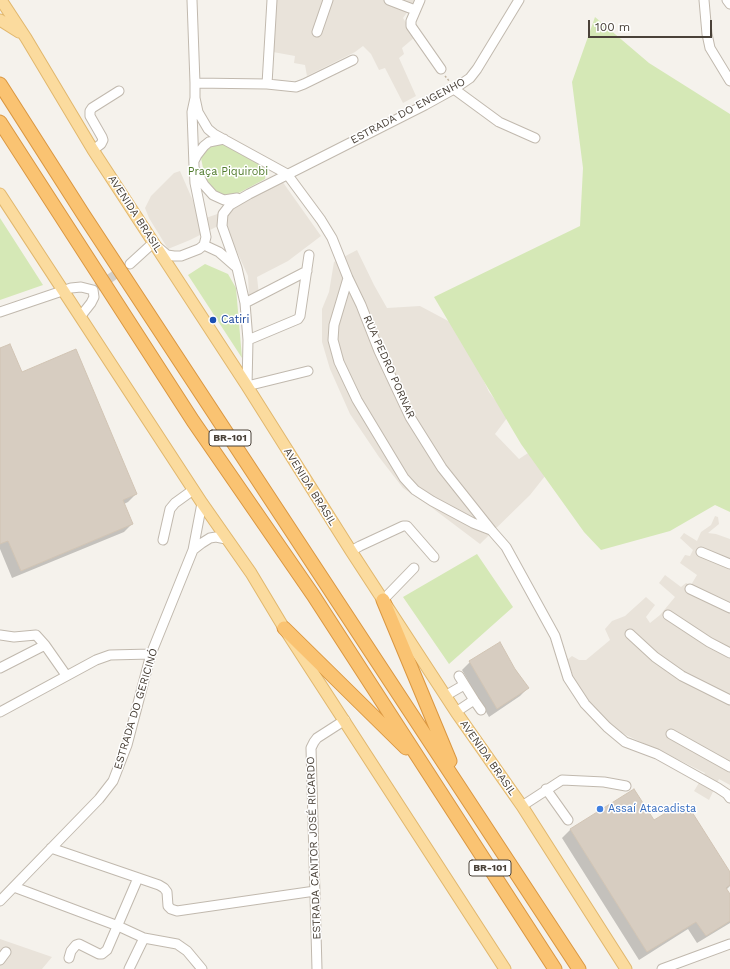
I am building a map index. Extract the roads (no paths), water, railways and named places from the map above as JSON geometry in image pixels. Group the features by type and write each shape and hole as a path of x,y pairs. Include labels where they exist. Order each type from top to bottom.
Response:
{"highway":[{"name":"BR-101","path":"0,84 83,214 579,969"},
{"name":"BR-101","path":"0,122 193,421 313,595 555,969"},
{"path":"383,600 462,790"},
{"path":"284,628 424,766"}],"main road":[{"name":"AVENIDA BRASIL","path":"1,0 26,38 93,150 247,386 351,551 445,696 522,806 626,969"},
{"path":"0,20 26,38"},
{"path":"0,194 202,504 251,573 284,628 505,969"}],"street":[{"path":"192,0 195,98 198,112 203,123 214,134 287,174"},
{"path":"266,84 272,0"},
{"path":"317,32 328,0"},
{"path":"388,0 415,10"},
{"path":"420,0 410,21 411,26 441,69"},
{"name":"ESTRADA DO ENGENHO","path":"264,186 454,89 470,78 519,0"},
{"path":"704,0 707,34 710,48 730,81"},
{"path":"727,0 730,4"},
{"path":"195,83 266,84 296,87 353,60"},
{"path":"454,89 499,122 534,138"},
{"path":"93,150 103,140 90,116 90,111 92,108 119,91"},
{"path":"130,264 153,243 168,255 174,256 192,252 204,245 206,237 195,183 192,112 195,98"},
{"path":"224,139 209,142 204,146 197,155 194,164 207,189 218,198 231,200 250,194"},
{"path":"266,162 270,171 270,176 264,186 230,205 223,214 222,226 238,268 244,303 248,340 247,386 308,370"},
{"name":"RUA PEDRO PORNAR","path":"287,174 321,220 332,238 379,351 410,417 442,468 506,547 555,636 568,678 585,704 607,727 625,742 657,754 729,793"},
{"path":"204,245 228,258 238,268"},
{"path":"248,340 298,319 300,316 309,254"},
{"path":"244,303 307,271"},
{"path":"348,278 334,325 333,340 339,362 356,400 404,478 415,490 473,523 492,531"},
{"path":"0,312 63,290 81,287 95,288 94,297 91,303 80,317"},
{"path":"163,540 170,509 175,503 193,490"},
{"name":"ESTRADA DO GERICINÓ","path":"0,901 98,799 113,781 127,745 151,654 193,550 202,504"},
{"path":"351,551 403,526 408,526 434,556"},
{"path":"193,550 210,538 216,537 226,539"},
{"path":"701,552 730,564"},
{"path":"383,600 414,568"},
{"path":"690,589 730,608"},
{"path":"668,615 709,642 730,653"},
{"path":"630,634 655,656 682,676 730,700"},
{"path":"0,635 14,637 36,636 45,645 66,675"},
{"path":"0,668 45,645"},
{"path":"0,712 66,675 110,654 151,654"},
{"path":"459,676 481,710"},
{"path":"445,696 464,685"},
{"path":"456,712 474,700"},
{"name":"ESTRADA CANTOR JOSÉ RICARDO","path":"317,969 311,748 317,738 345,720"},
{"path":"671,734 730,767"},
{"path":"522,806 562,780 604,782 626,786"},
{"path":"546,789 568,820"},
{"path":"51,848 160,885 167,892 168,906 177,911 315,891"},
{"path":"69,958 73,947 79,944 99,954 102,954 110,947 138,878"},
{"path":"14,887 118,926 144,938 178,944 187,951 202,969"},
{"path":"129,969 144,938"},
{"path":"662,969 730,944"},
{"path":"0,960 6,952"}],"tunnel":[{"path":"97,287 125,268"}],"place":[{"name":"Catiri","path":"213,320"},
{"name":"Assaí Atacadista","path":"600,809"}],"park label":[{"name":"Praça Piquirobi","path":"228,172"}]}
